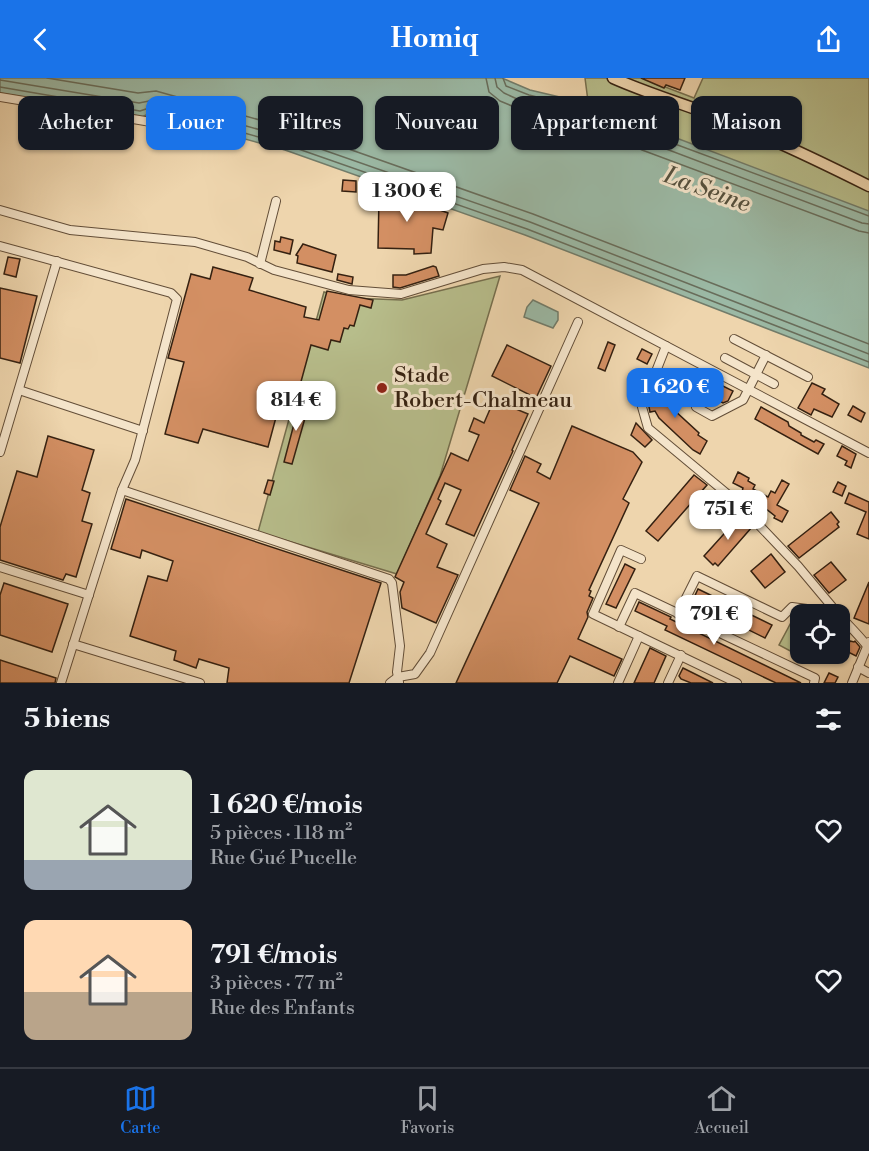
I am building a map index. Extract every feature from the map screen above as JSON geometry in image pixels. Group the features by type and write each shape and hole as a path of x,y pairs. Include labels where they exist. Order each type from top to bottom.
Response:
{"main road":[{"path":"613,78 794,148 869,186"}],"street":[{"path":"0,97 146,121"},
{"path":"260,264 276,201"},
{"path":"0,210 70,230 195,242 247,257 274,270 349,290 401,294 483,269 504,267 522,270 869,453"},
{"path":"0,246 171,293 177,299 135,460 122,490 61,683"},
{"path":"0,452 57,261"},
{"path":"122,490 389,579 393,583 400,646 396,681 416,674 430,653 578,322"},
{"path":"734,339 808,377"},
{"path":"666,346 642,408 648,428 737,502 798,566 830,604"},
{"path":"696,407 712,416 741,402 766,355"},
{"path":"725,358 774,384"},
{"path":"18,390 143,431"},
{"path":"641,558 621,550 593,614 737,683"},
{"path":"0,567 89,595"},
{"path":"678,614 697,576 782,617 790,609"},
{"path":"619,627 635,593 814,678 814,683"},
{"path":"850,628 868,645 852,683"},
{"path":"618,683 639,636"},
{"path":"74,644 200,683"},
{"path":"668,683 681,655"},
{"path":"858,667 869,674"}],"green space":[{"path":"585,78 642,78 691,97 691,147 679,143 679,96 587,96"},
{"path":"703,78 869,78 869,214 698,150 802,150 802,96 695,96"},
{"name":"Stade Robert-Chalmeau","path":"500,276 440,476 397,574 258,532 324,292 351,298 402,300"},
{"path":"790,624 790,651 779,645"}],"water":[{"name":"La Seine","path":"0,78 502,78 530,90 555,96 511,96 511,150 679,150 679,139 691,144 691,150 708,150 869,211 869,368 525,235 285,150 363,150 363,96 258,96 258,143 246,139 246,96 146,96 146,115 142,117 134,116 134,96 18,96 0,93"},
{"path":"533,300 558,312 558,320 553,328 524,317 527,307"}],"building":[{"path":"641,78 685,78 680,90 666,85 664,88"},
{"path":"343,180 356,181 356,192 342,191"},
{"path":"383,189 448,213 443,230 433,228 431,253 414,254 414,249 378,248 379,198"},
{"path":"281,237 293,240 290,254 274,250 275,241 280,242"},
{"path":"303,244 336,255 332,272 297,263 298,256 296,255"},
{"path":"8,257 20,259 16,277 4,274"},
{"path":"213,267 253,278 249,290 306,307 304,317 319,320 327,291 373,300 371,308 360,305 354,326 344,328 340,342 331,340 328,350 311,345 296,400 282,395 268,447 203,429 198,443 165,434 184,362 168,358 191,274 210,279"},
{"path":"436,267 439,276 400,288 393,287 393,275 406,275"},
{"path":"338,274 353,277 352,284 337,280"},
{"path":"0,288 37,296 20,363 0,358"},
{"path":"608,342 615,345 605,371 598,368"},
{"path":"507,345 551,366 536,398 492,376"},
{"path":"642,349 652,354 647,364 637,359"},
{"path":"689,369 733,391 728,401 723,403 716,399 715,401 683,384"},
{"path":"812,383 825,389 822,394 839,404 832,417 814,409 811,415 798,408"},
{"path":"657,385 671,389 670,396 677,399 673,409 707,441 700,454 659,418 655,411 650,412 649,407"},
{"path":"494,400 528,414 474,536 446,524 461,490 445,483 438,499 441,501 426,534 447,544 437,567 458,575 436,623 402,608 400,592 404,582 395,577 451,453 468,461 479,435 469,431 474,418 484,423"},
{"path":"300,401 309,404 292,464 284,462"},
{"path":"853,406 865,413 861,422 848,415"},
{"path":"761,407 788,422 789,426 801,435 824,444 818,454 755,419"},
{"path":"636,423 652,440 645,447 631,435"},
{"path":"572,426 633,452 642,462 623,499 629,503 589,590 591,591 589,596 593,598 587,612 588,617 578,639 622,659 614,676 570,656 557,683 456,683 539,503 510,490 525,456 541,464 537,472 550,479"},
{"path":"48,436 94,450 82,490 90,493 82,521 92,524 76,577 66,574 63,580 0,560 0,527 17,471 37,477"},
{"path":"842,446 856,454 851,468 845,465 847,461 837,456"},
{"path":"738,472 749,478 748,481 755,485 753,489 768,497 771,491 775,493 782,480 789,484 777,505 788,511 782,522 751,501 753,498 742,492 743,488 733,483"},
{"path":"694,475 707,485 658,541 646,531"},
{"path":"268,480 274,481 270,495 264,493"},
{"path":"838,482 846,486 842,496 833,492"},
{"path":"849,493 869,502 869,539 857,534 866,512 845,503"},
{"path":"126,499 381,583 349,683 227,683 229,668 199,659 196,668 174,660 176,651 130,636 148,576 167,581 173,561 142,550 140,558 111,549"},
{"path":"831,512 839,522 837,524 839,527 799,558 788,546"},
{"path":"741,515 752,527 718,566 715,563 713,565 704,556"},
{"path":"771,554 785,572 765,588 751,571"},
{"path":"831,562 846,580 829,593 814,575"},
{"path":"625,564 635,569 616,608 606,604"},
{"path":"869,582 869,624 854,618"},
{"path":"4,583 68,604 52,652 0,635 0,595"},
{"path":"698,589 772,625 765,638 692,602"},
{"path":"639,602 801,683 776,683 665,630 667,626 635,611"},
{"path":"850,641 855,641 860,647 856,656 850,653"},
{"path":"650,648 666,656 654,683 634,683"},
{"path":"0,660 56,678 55,683 0,683"},
{"path":"683,668 713,683 691,683 681,679 679,676"},
{"path":"829,673 838,677 835,683 824,683"}],"place":[{"name":"Stade Robert-Chalmeau","path":"382,388"}]}
